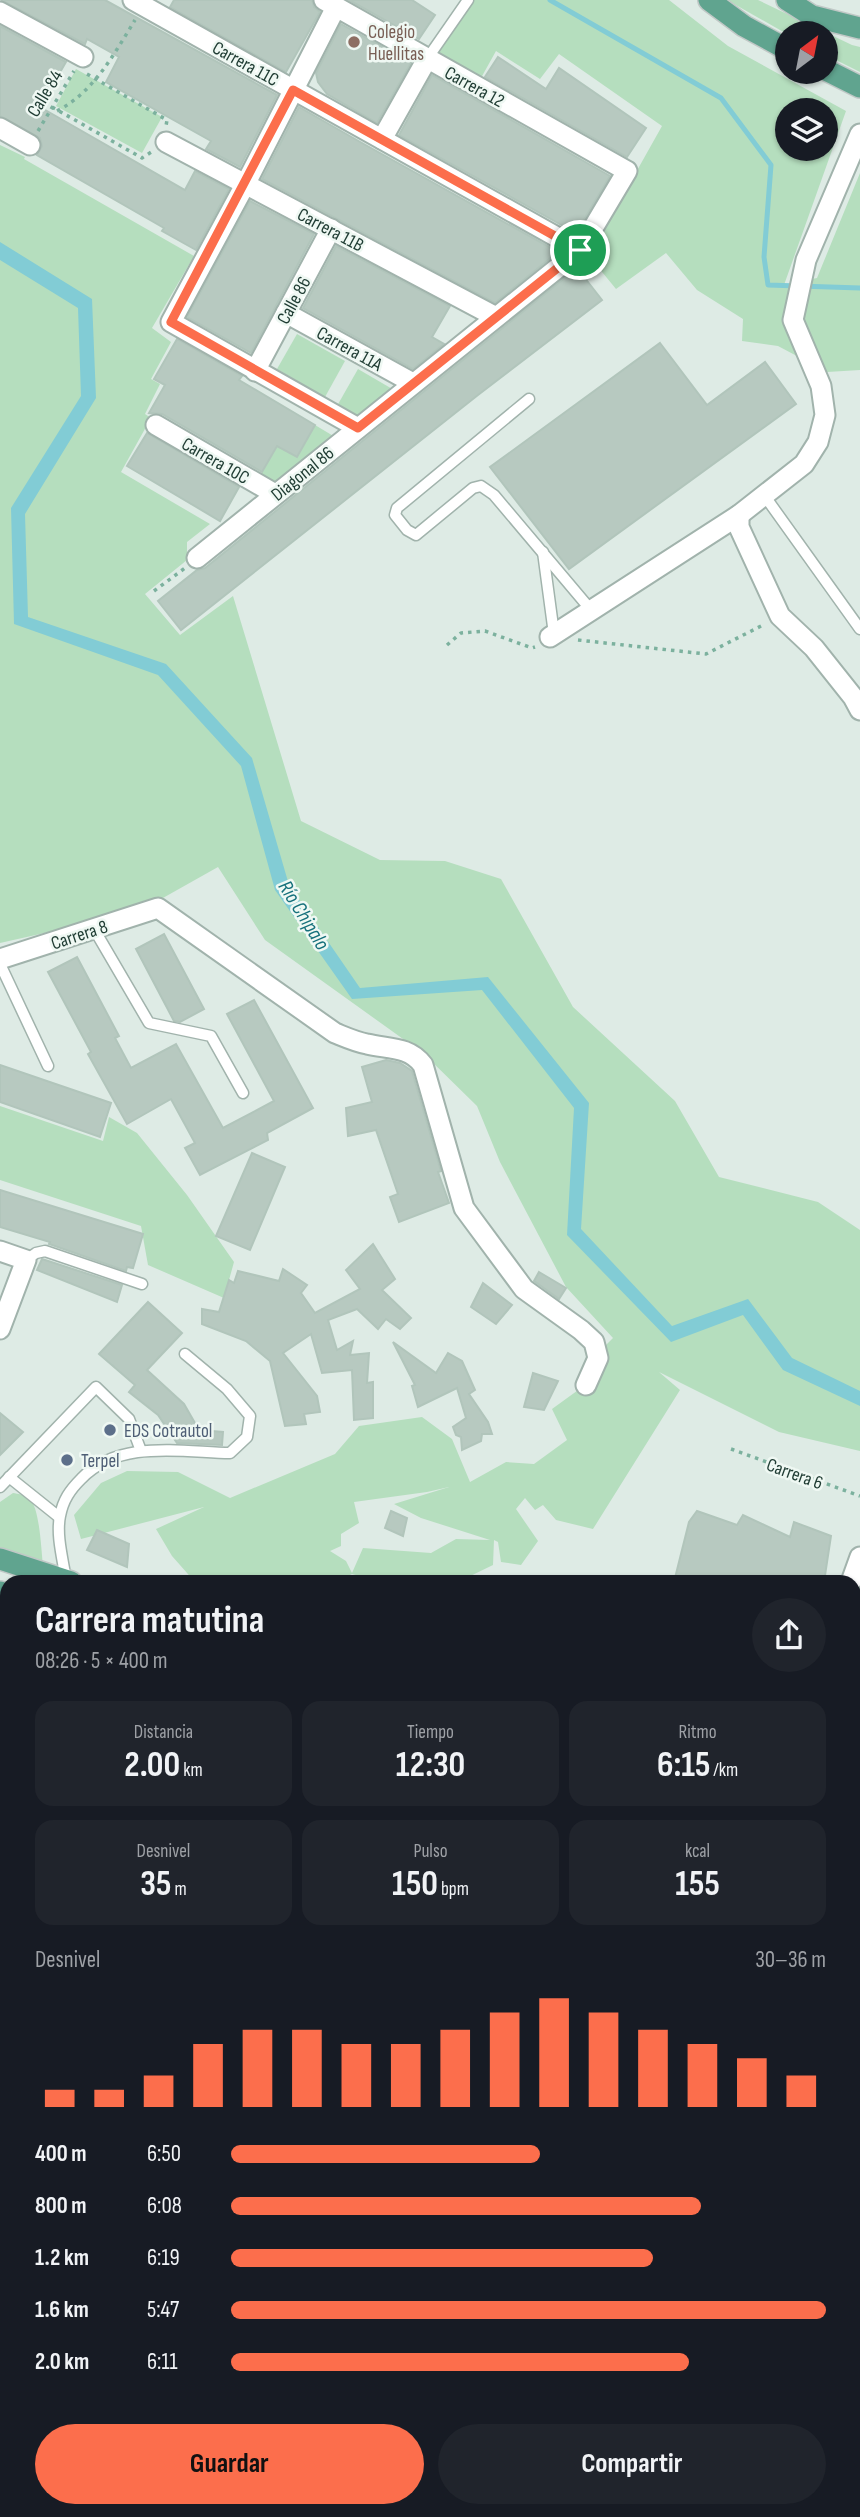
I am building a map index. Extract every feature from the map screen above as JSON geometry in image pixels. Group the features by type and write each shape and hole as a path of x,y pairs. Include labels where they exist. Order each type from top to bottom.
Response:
{"main road":[{"path":"709,0 744,26 775,43"},
{"path":"787,0 814,8 860,28"},
{"path":"838,76 860,87"},
{"path":"0,1559 49,1575"}],"street":[{"name":"Carrera 11C","path":"138,3 580,250"},
{"name":"Carrera 12","path":"330,3 626,171 580,250"},
{"path":"330,3 293,90 171,322 358,428"},
{"path":"0,12 80,62"},
{"path":"382,139 427,59"},
{"path":"0,128 30,145"},
{"path":"552,636 739,515 804,464 818,442 825,415 821,386 793,320 806,260 860,134"},
{"name":"Carrera 11B","path":"166,142 496,317"},
{"name":"Calle 86","path":"255,370 331,229"},
{"name":"Diagonal 86","path":"197,558 580,250"},
{"name":"Carrera 11A","path":"286,313 414,383"},
{"name":"Carrera 10C","path":"156,425 275,494"},
{"path":"739,515 739,527 780,616 814,648 853,697 860,710"},
{"name":"Carrera 8","path":"0,959 158,908 335,1033 363,1044 403,1050 416,1056 423,1065 464,1208 524,1289 594,1342 598,1358 586,1385"},
{"path":"0,1251 26,1260 0,1329"},
{"path":"854,1575 860,1557"}],"lane":[{"path":"427,59 468,0"},
{"path":"530,399 397,508 395,515 407,530 416,535 473,488 481,486 494,495 591,610"},
{"path":"764,495 860,629"},
{"path":"543,552 552,636"},
{"path":"94,929 149,1023 211,1036 243,1093"},
{"path":"0,964 48,1066"},
{"path":"26,1260 45,1251 142,1284"},
{"path":"67,1575 60,1517 65,1499 86,1474 117,1456 141,1451 230,1453 247,1437 250,1416 227,1389 185,1354"},
{"path":"0,1487 96,1387 129,1419 141,1451"},
{"path":"9,1477 60,1517"}],"path":[{"path":"57,111 70,104 105,68 138,3"},
{"path":"52,107 142,158 166,142 167,120 96,79 80,62"},
{"name":"Calle 84","path":"30,145 80,62"},
{"path":"154,591 197,558"},
{"path":"447,645 461,633 485,631 532,648 552,636 706,654 780,616"},
{"name":"Carrera 6","path":"731,1449 860,1496"}],"green space":[{"path":"468,0 669,0 728,46 775,72 775,84 797,84 822,98 775,98 775,161 828,161 784,285 817,278 860,173 860,370 827,372 778,346 742,341 743,319 697,290 666,253 616,289 589,256 662,126 559,54 540,79 496,51 476,87 427,59"},
{"path":"727,0 758,0 802,21 775,21 775,27"},
{"path":"838,38 860,47 860,72 838,61"},
{"path":"76,69 162,117 142,153 56,106"},
{"path":"838,107 846,111 838,133"},
{"path":"0,145 194,256 152,328 171,342 151,379 160,384 145,414 151,418 121,472 210,524 187,542 187,560 145,594 180,635 233,596 301,821 380,860 445,861 501,879 573,1007 675,1101 719,1177 818,1202 860,1230 860,1451 779,1432 659,1372 680,1390 593,1529 556,1520 543,1505 535,1510 525,1498 516,1509 538,1541 521,1565 501,1562 498,1542 494,1540 493,1565 472,1575 189,1575 172,1556 156,1529 204,1507 81,1539 74,1515 101,1483 127,1471 178,1472 230,1498 335,1454 359,1426 422,1417 452,1439 470,1482 506,1462 534,1464 567,1440 552,1409 581,1388 595,1356 613,1338 566,1287 500,1162 477,1106 424,1054 265,940 218,867 138,912 0,943","holes":["449,1487 394,1504 421,1518 490,1540 456,1539 431,1553 363,1548 352,1573 346,1561 330,1551 341,1546 341,1534 359,1523 354,1502"]},
{"path":"297,334 345,361 325,397 277,369"},
{"path":"358,369 394,390 356,417 337,406"},
{"path":"315,425 335,437 274,484 260,476 277,446 297,457"},
{"path":"0,1106 103,1141 109,1117 137,1133 187,1195 234,1262 224,1298 148,1265 141,1226 0,1180"},
{"path":"13,1493 29,1498 36,1510 43,1565 0,1549 0,1502"}],"water":[{"name":"Río Chipalo","path":"0,242 92,299 96,398 25,514 28,617 166,664 252,758 289,885 360,988 488,977 589,1103 581,1229 672,1326 748,1299 792,1358 860,1391 860,1406 783,1370 743,1315 671,1342 567,1235 574,1108 482,990 352,999 275,890 241,766 158,675 14,624 11,508 81,396 78,308 0,260"}],"building":[{"path":"1,0 105,0 277,95 240,167 206,149 211,141 106,82 119,57 87,39 85,44"},
{"path":"174,0 312,0 314,7 320,12 286,72 170,7"},
{"path":"349,0 412,0 435,15 419,39"},
{"path":"341,24 411,63 377,123 327,94 318,82 316,73"},
{"path":"0,26 66,62 40,107 185,190 195,171 229,189 196,250 162,231 164,228 37,155 42,146 40,138 0,116"},
{"path":"498,57 546,89 559,68 646,128 627,157 485,77"},
{"path":"432,75 610,176 576,233 399,135"},
{"path":"299,107 558,252 495,303 262,179"},
{"path":"250,201 314,234 251,353 187,317"},
{"path":"336,246 450,306 432,337 444,344 413,369 303,308"},
{"path":"577,268 602,300 181,630 158,601 197,570 205,568"},
{"path":"177,339 242,376 239,380 315,425 297,457 277,446 262,472 162,414 149,413 165,385 154,379"},
{"path":"660,343 707,405 765,362 796,404 569,569 490,467"},
{"path":"147,433 239,487 220,521 127,466"},
{"path":"164,934 204,1009 180,1022 174,1021 136,949"},
{"path":"77,957 119,1036 115,1038 131,1068 176,1044 223,1128 274,1101 227,1014 254,1000 313,1108 267,1133 268,1140 200,1175 185,1148 195,1143 171,1099 127,1124 88,1054 91,1052 48,972"},
{"path":"386,1060 400,1063 412,1071 441,1171 438,1172 449,1203 399,1222 390,1197 398,1194 376,1130 348,1136 346,1108 372,1102 362,1067"},
{"path":"0,1065 111,1103 100,1137 0,1102"},
{"path":"252,1153 285,1167 250,1250 216,1236"},
{"path":"0,1190 143,1234 133,1268 127,1267 126,1271 49,1244 50,1242 0,1227"},
{"path":"373,1244 395,1279 382,1290 411,1318 400,1329 386,1319 378,1329 357,1309 328,1320 337,1350 353,1341 350,1355 369,1353 367,1383 373,1382 373,1418 354,1420 352,1370 322,1373 311,1334 283,1353 317,1396 320,1412 304,1414 306,1424 285,1426 270,1361 246,1341 202,1324 202,1309 219,1312 229,1280 234,1283 238,1271 279,1281 283,1269 307,1285 301,1293 315,1313 360,1289 346,1270"},
{"path":"42,1259 122,1285 117,1302 37,1270"},
{"path":"539,1272 566,1288 559,1299 534,1281"},
{"path":"483,1283 512,1305 496,1324 471,1307"},
{"path":"148,1302 182,1333 147,1370 184,1404 199,1430 223,1432 222,1445 177,1443 158,1415 129,1392 135,1385 99,1354"},
{"path":"393,1342 436,1373 448,1353 462,1361 475,1390 469,1394 488,1422 492,1434 482,1434 481,1441 462,1450 461,1437 456,1435 453,1427 466,1418 457,1388 418,1407 412,1386 415,1385"},
{"path":"533,1373 558,1381 544,1410 524,1407"},
{"path":"0,1413 23,1432 0,1455"},
{"path":"391,1511 407,1518 403,1536 385,1528"},
{"path":"697,1511 737,1525 743,1515 790,1537 794,1522 831,1536 825,1575 676,1575 689,1522"},
{"path":"97,1530 129,1544 127,1567 87,1550"}],"waterway":[{"path":"550,0 721,98 771,165 764,257 768,285 860,288"}],"place":[{"name":"Colegio Huellitas","path":"354,42"},
{"name":"EDS Cotrautol","path":"110,1430"},
{"name":"Terpel","path":"67,1460"}],"route":[{"path":"293,90 580,250 358,428 171,322 293,90"}]}
